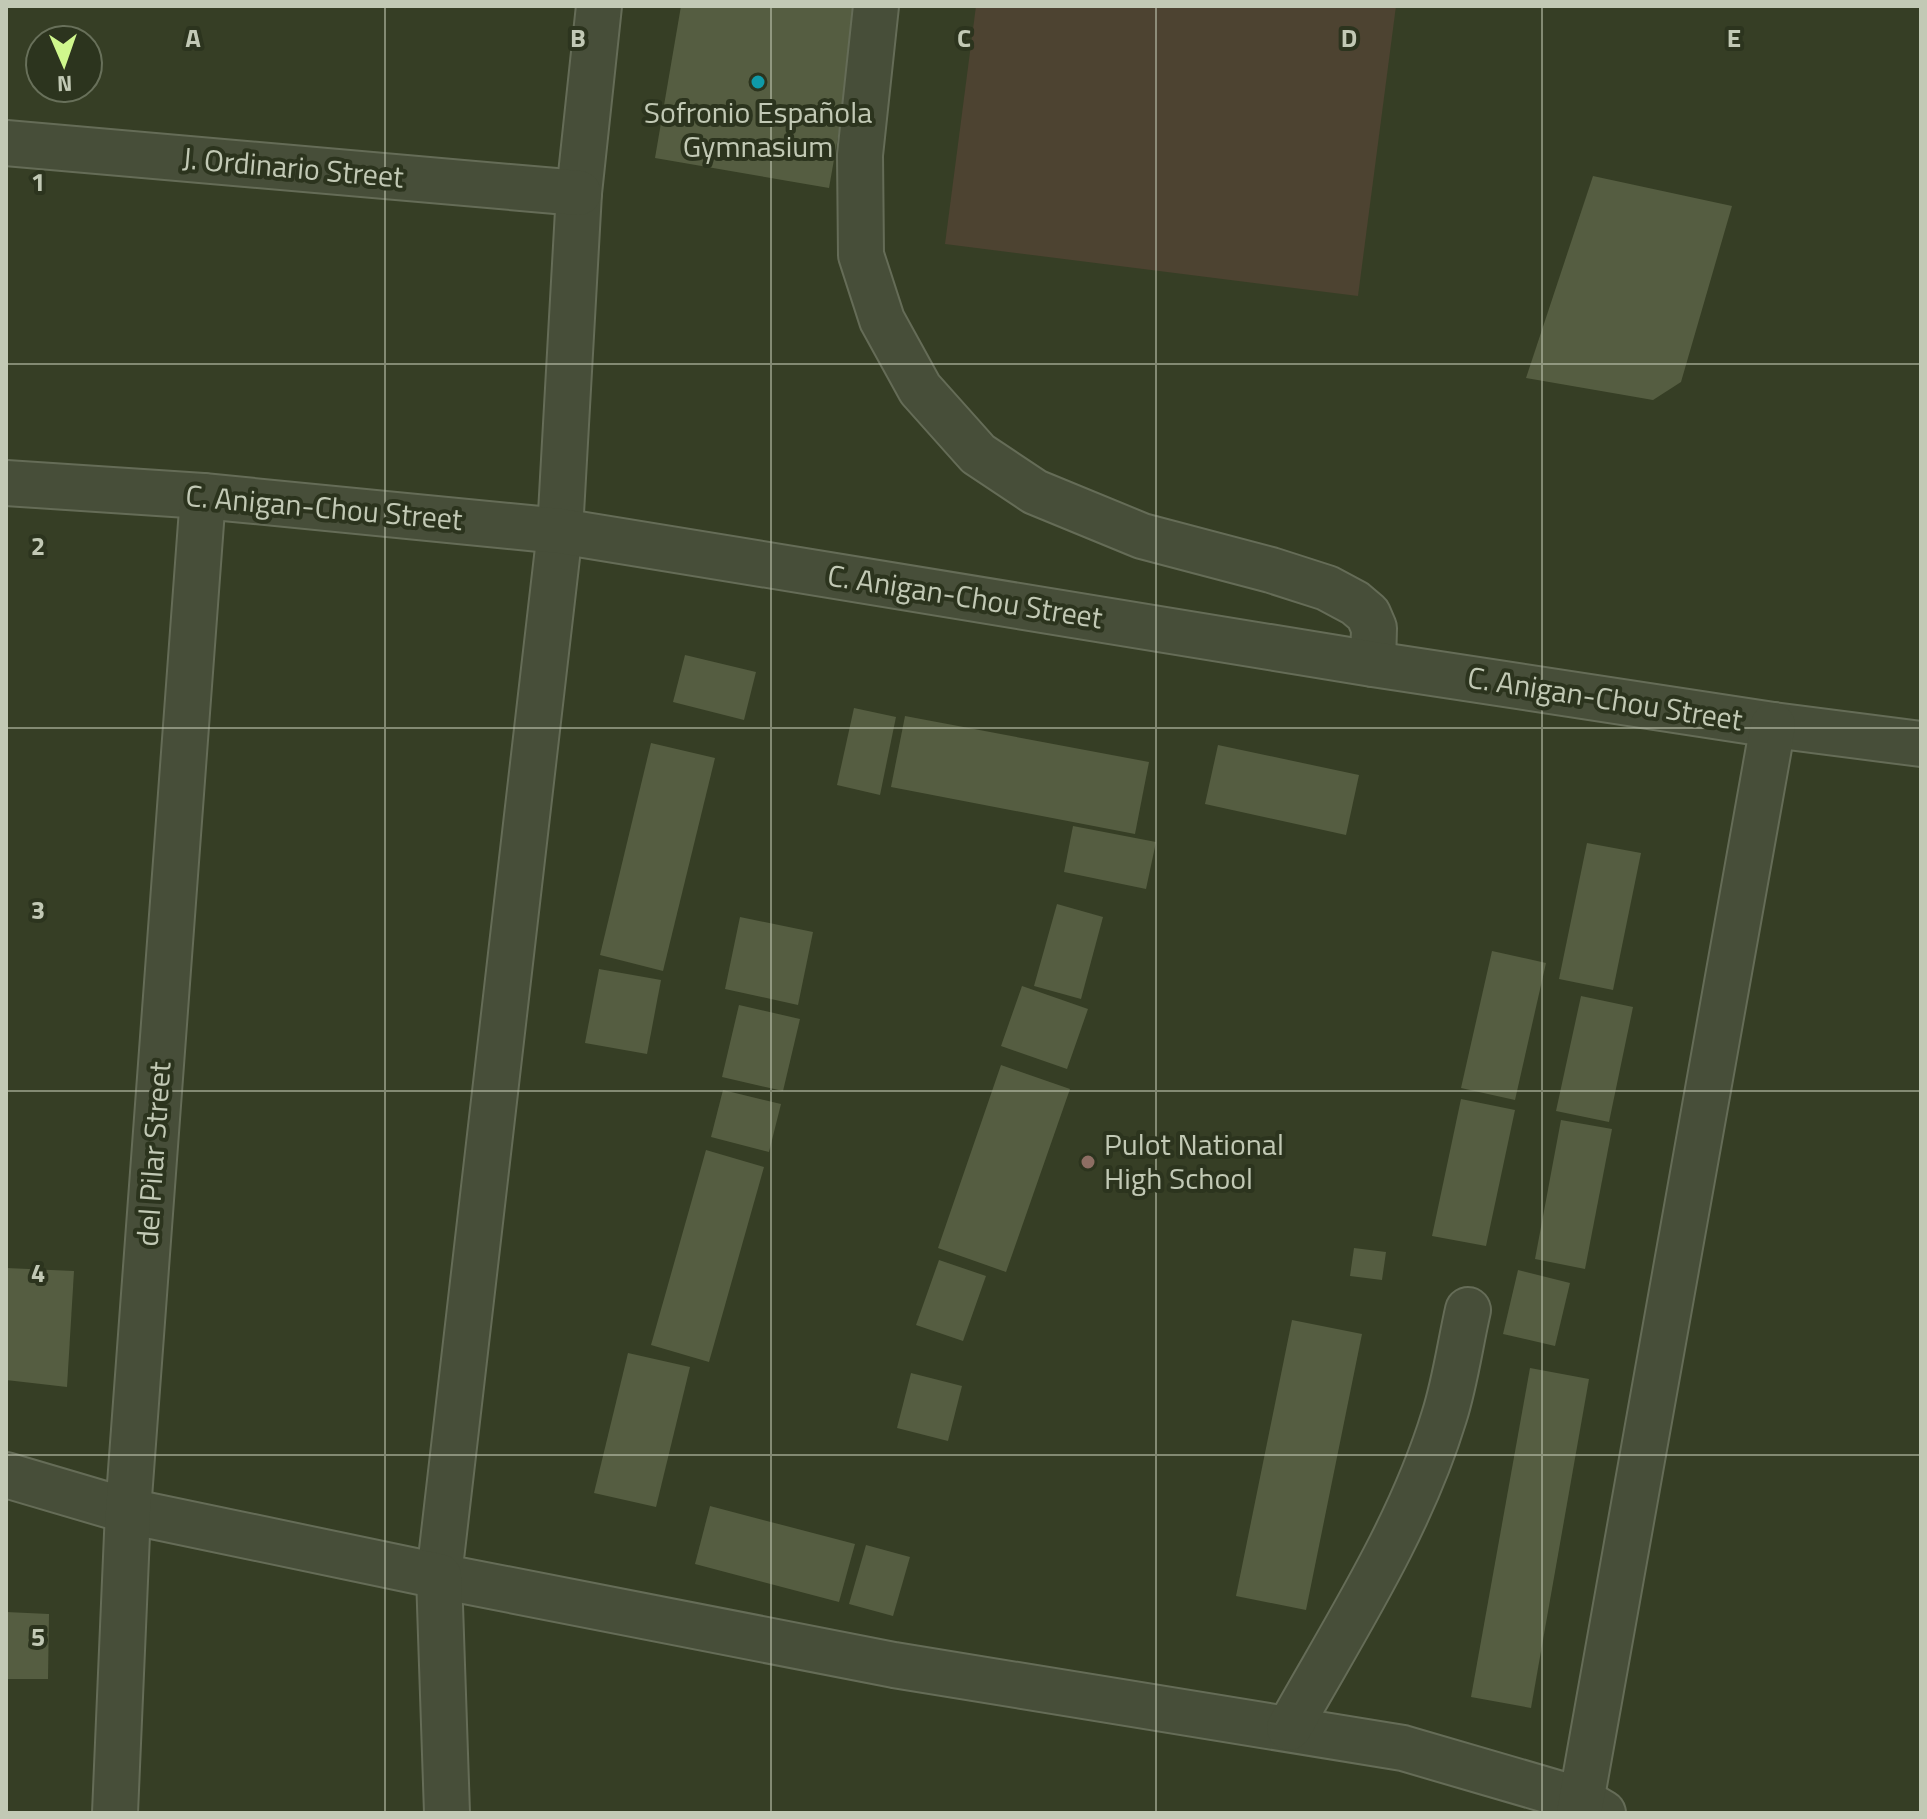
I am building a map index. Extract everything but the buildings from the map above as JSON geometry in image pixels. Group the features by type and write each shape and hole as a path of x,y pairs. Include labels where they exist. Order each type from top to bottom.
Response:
{"street":[{"path":"447,1813 439,1576 560,531 579,193 599,6"},
{"path":"876,6 860,155 861,255 882,320 920,389 978,454 1035,492 1142,536 1271,570 1327,588 1355,603 1368,614 1374,628 1373,664"},
{"name":"J. Ordinario Street","path":"6,143 579,193"},
{"name":"C. Anigan-Chou Street","path":"6,483 203,496 560,531 1373,664 1773,725 1921,744"},
{"name":"del Pilar Street","path":"115,1813 128,1511 203,496"},
{"path":"6,1475 128,1511 439,1576 894,1665 1403,1748 1588,1809 1773,725"},
{"path":"1289,1728 1379,1567 1420,1481 1445,1416 1468,1310"}],"shaded area":[{"path":"976,6 1396,6 1358,296 945,244"}],"place":[{"name":"Sofronio Española Gymnasium","path":"758,82"},
{"name":"Pulot National High School","path":"1088,1162"}]}
